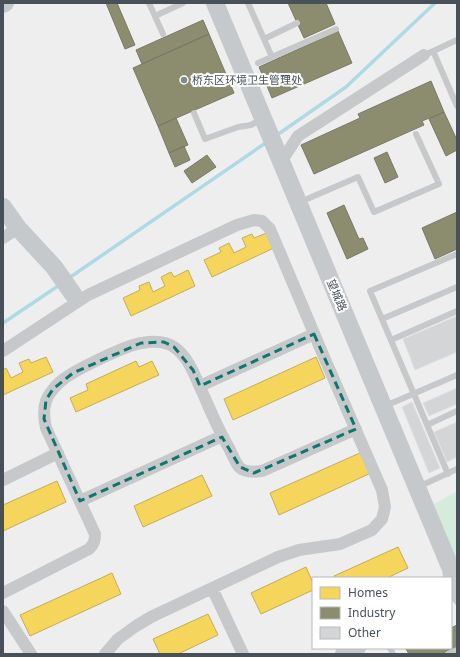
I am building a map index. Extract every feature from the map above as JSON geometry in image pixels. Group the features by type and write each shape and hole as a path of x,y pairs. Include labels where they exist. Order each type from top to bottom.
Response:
{"main road":[{"name":"望城路","path":"215,3 451,569 452,585"},
{"path":"3,207 10,233 54,267 76,298"},
{"path":"344,654 355,649"}],"street":[{"path":"279,157 298,136 428,53"},
{"path":"3,351 76,298 88,295 237,225 254,220 262,221 270,229 382,490 385,507 382,519 372,530 340,544 299,550 212,588 151,617 136,626 118,639 105,654"},
{"path":"200,386 314,334"},
{"path":"3,592 89,549 94,544 95,534 46,428 44,409 46,400 53,389 60,382 73,373 127,347 141,343 164,342 174,347 182,354 200,386 222,436 240,467 254,472 262,471 356,429"},
{"path":"80,502 222,436"},
{"path":"3,480 58,453"},
{"path":"212,588 243,654"},
{"path":"3,611 30,654"}],"lane":[{"path":"149,3 163,34"},
{"path":"155,16 184,3"},
{"path":"248,3 272,57"},
{"path":"264,39 297,23"},
{"path":"258,63 336,29"},
{"path":"456,103 428,53 457,40"},
{"path":"194,114 205,139 238,127 251,125 263,119"},
{"path":"298,203 358,177 374,212 439,184 416,134"},
{"path":"448,474 370,291 457,254"},
{"path":"382,319 457,287"},
{"path":"391,340 457,311"},
{"path":"383,406 457,375"},
{"path":"427,425 457,411"},
{"path":"417,488 457,469"},
{"path":"448,654 457,650"}],"highlighted area":[{"path":"314,334 356,429 254,473 240,467 222,437 80,501 44,419 46,400 53,389 73,373 141,343 164,342 174,347 193,370 200,386"}],"green space":[{"path":"457,491 457,564 434,504"}],"building: Homes":[{"path":"269,232 276,247 212,277 204,260 221,252 219,248 229,243 234,253 246,247 242,238 252,234 254,238"},
{"path":"188,270 195,286 131,316 123,298 140,290 139,286 149,282 153,292 165,286 161,277 171,272 174,277"},
{"path":"46,357 53,372 3,395 3,370 6,368 11,378 23,372 19,363 29,359 31,363"},
{"path":"316,357 325,378 233,420 224,399"},
{"path":"136,361 139,367 152,361 159,375 76,412 70,398 88,390 86,384"},
{"path":"362,452 371,473 279,515 270,493"},
{"path":"202,475 212,496 143,527 134,506"},
{"path":"57,481 66,502 3,531 3,505"},
{"path":"398,547 408,568 389,577 334,576"},
{"path":"306,567 312,581 312,590 261,614 251,593"},
{"path":"112,573 121,594 30,636 20,615"},
{"path":"208,614 218,635 178,654 160,654 153,639"}],"building: Industry":[{"path":"106,3 117,3 135,45 125,49"},
{"path":"288,3 326,3 335,24 304,38"},
{"path":"203,20 209,34 142,64 136,50"},
{"path":"338,31 352,63 272,98 259,67"},
{"path":"209,34 234,93 158,126 133,68"},
{"path":"431,81 444,112 422,121 424,125 314,174 301,145 360,118 358,114"},
{"path":"444,112 457,140 457,150 446,156 429,119"},
{"path":"176,118 188,145 169,153 158,126"},
{"path":"184,146 190,160 175,167 169,153"},
{"path":"387,152 398,177 385,183 374,158"},
{"path":"207,155 216,167 192,183 184,171"},
{"path":"344,205 359,239 363,238 368,249 347,259 327,213"},
{"path":"457,212 457,249 435,259 422,228"},
{"path":"457,625 457,647 441,654 409,654 406,649 452,649 452,628"}],"building: Other":[{"path":"457,316 457,352 415,370 403,339"},
{"path":"457,388 457,404 429,416 423,403"},
{"path":"412,402 440,468 429,473 402,407"},
{"path":"457,422 457,457 447,462 434,432"}],"waterway":[{"path":"277,135 346,87 435,3"},
{"path":"69,278 267,142"},
{"path":"3,323 61,284"}],"place":[{"name":"桥东区环境卫生管理处","path":"184,80"}]}
